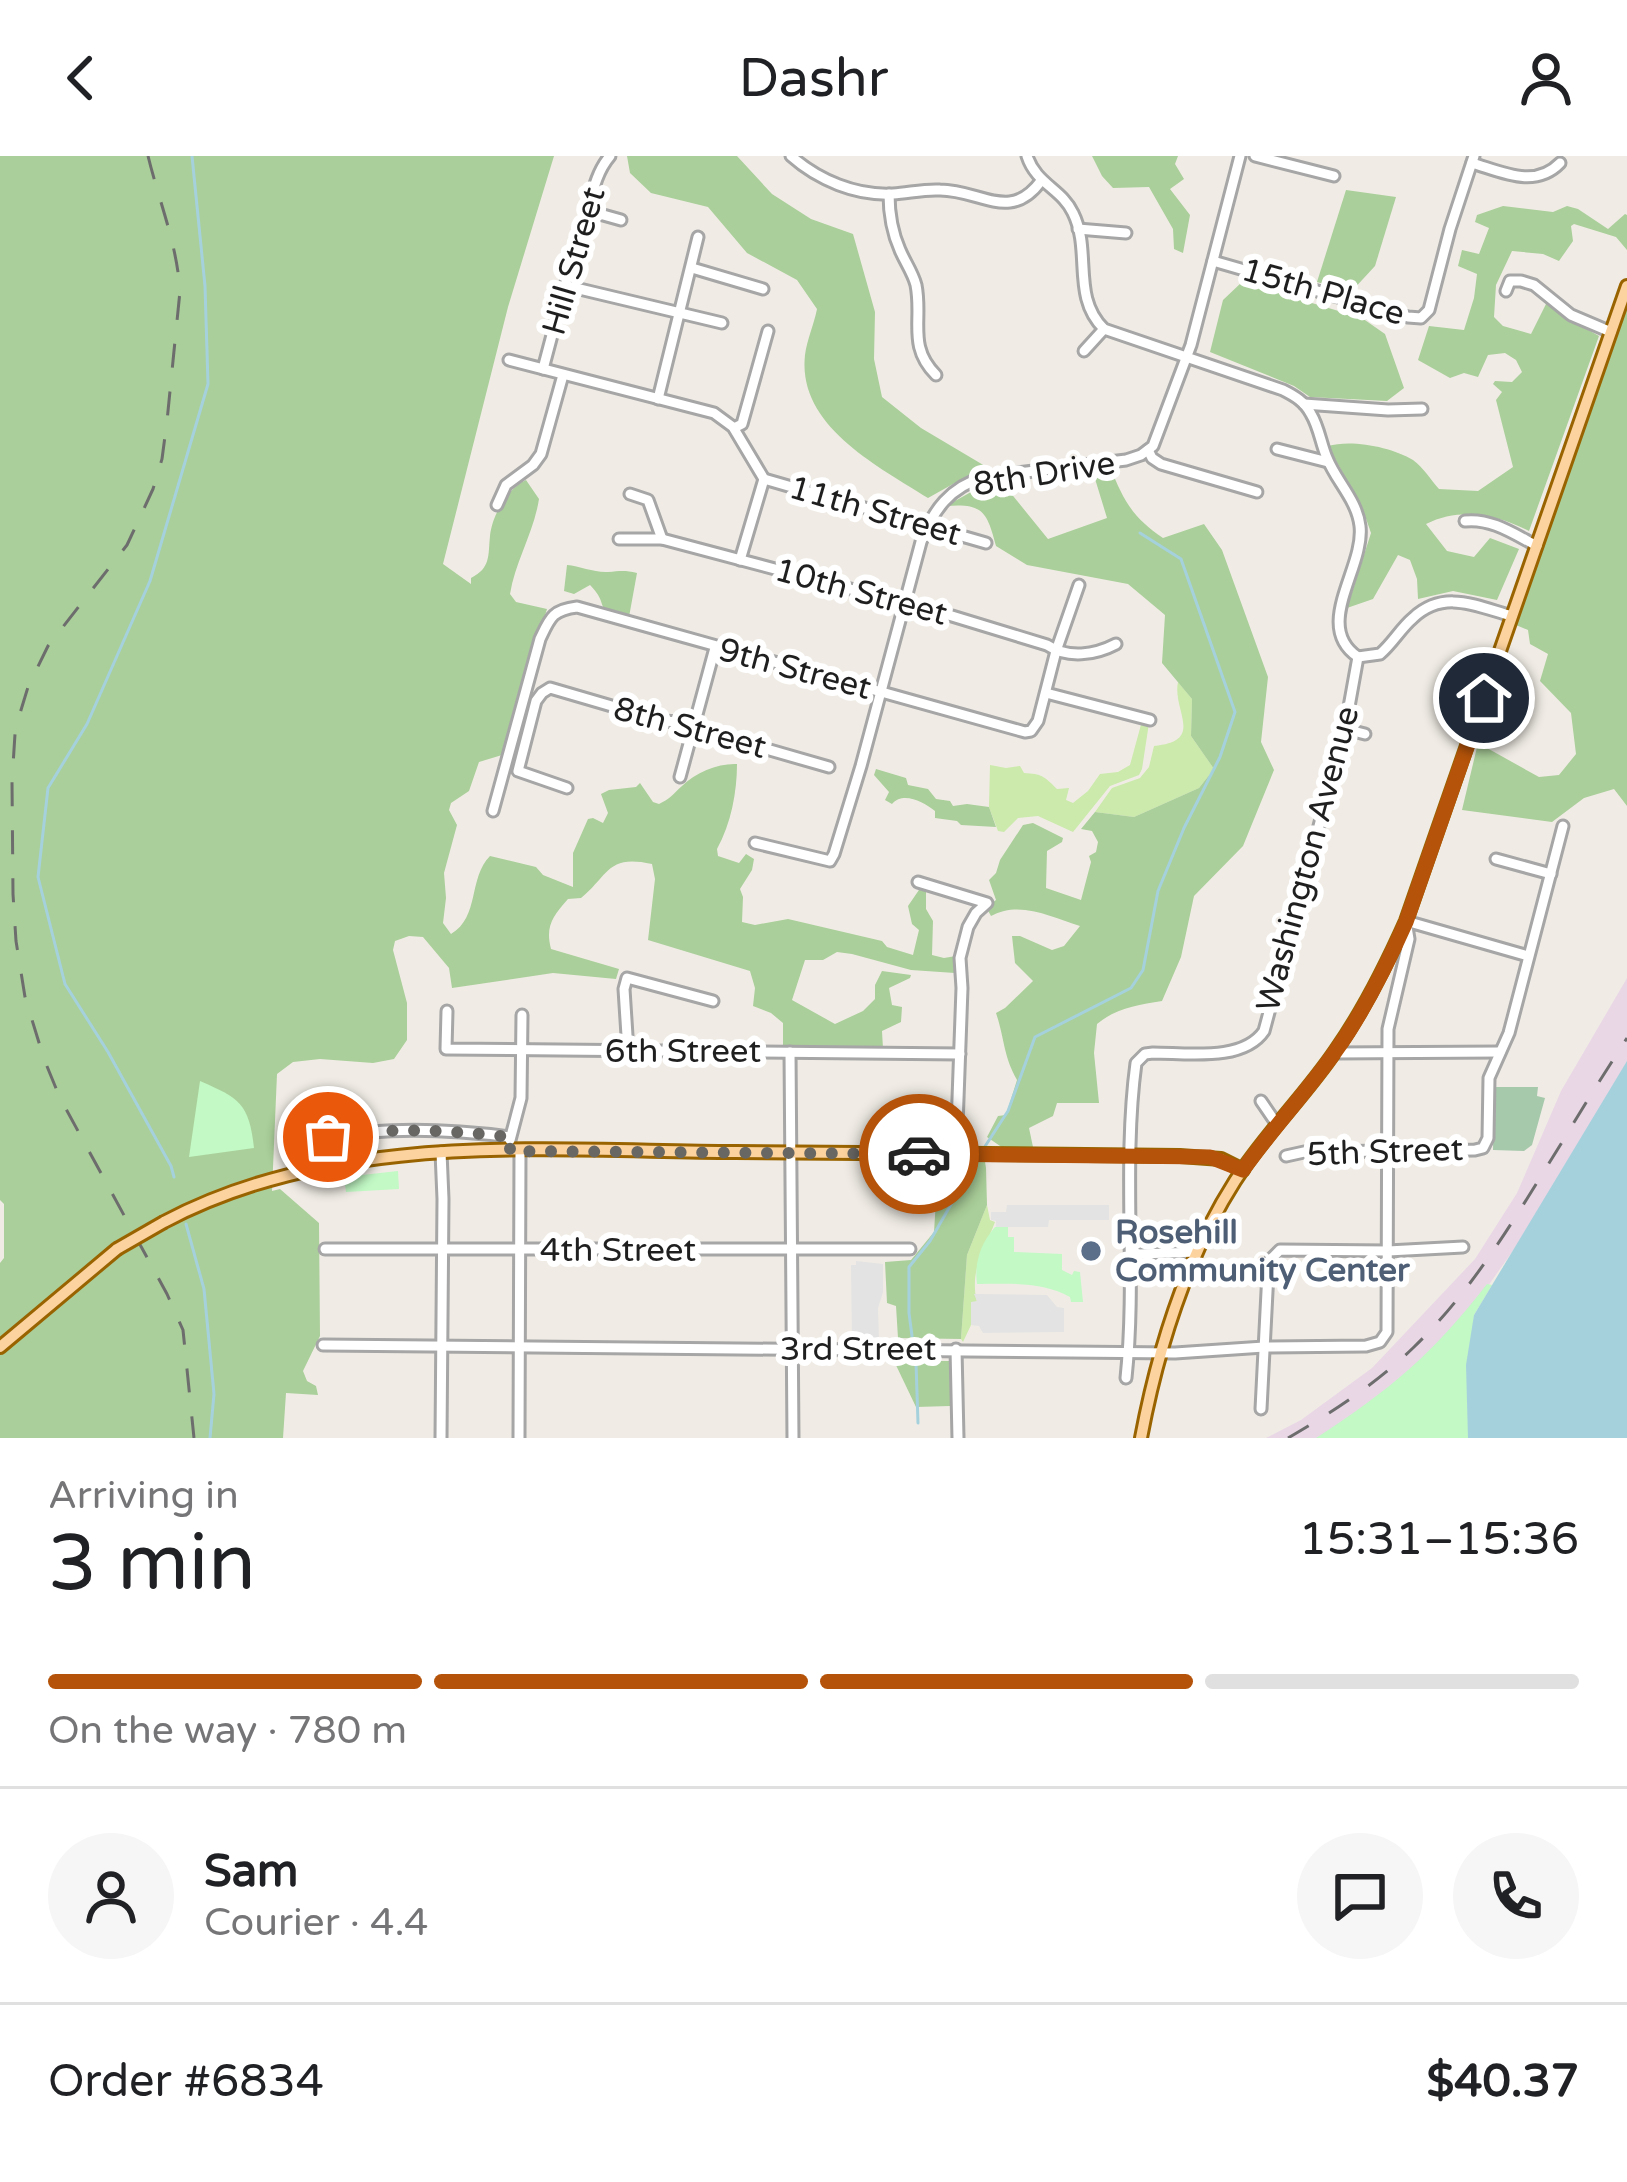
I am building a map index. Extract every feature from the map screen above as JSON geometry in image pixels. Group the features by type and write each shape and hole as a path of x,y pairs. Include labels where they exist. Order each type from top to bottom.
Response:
{"main road":[{"path":"1142,1438 1161,1352 1197,1252 1243,1170 1334,1053 1371,995 1406,922 1627,286"},
{"path":"0,1346 117,1249 164,1222 252,1184 322,1168 440,1152 515,1151 1210,1157 1243,1170"}],"street":[{"name":"Hill Street","path":"543,369 600,167 610,156"},
{"path":"791,156 841,186 889,194 946,190 1010,204 1024,200 1041,182"},
{"path":"1027,156 1041,182 1074,214 1085,299 1104,329 1283,390 1304,404 1360,526 1358,554 1339,625 1344,645 1358,657 1380,654 1411,619 1436,602 1454,599 1512,616"},
{"name":"8th Drive","path":"926,526 945,498 974,480 1126,460 1148,450 1187,356 1240,156"},
{"path":"1255,156 1334,176"},
{"path":"1473,159 1527,178 1551,172 1560,163"},
{"name":"15th Place","path":"1214,261 1421,318 1430,310 1473,159"},
{"path":"889,194 894,237 917,291 918,344 923,360 936,375"},
{"path":"589,212 621,220"},
{"path":"1078,229 1126,233"},
{"path":"658,399 698,237"},
{"path":"692,268 763,289"},
{"path":"1506,291 1510,281 1529,283 1571,314 1611,332"},
{"path":"567,286 722,323"},
{"path":"1084,351 1104,329"},
{"path":"734,428 742,424 768,331"},
{"path":"509,360 714,413 734,428 764,479 740,560"},
{"name":"Hill Street","path":"496,505 506,485 541,454 563,376"},
{"path":"1304,404 1422,409"},
{"path":"1277,449 1328,462"},
{"path":"1148,450 1161,464 1257,492"},
{"name":"11th Street","path":"764,479 986,543"},
{"path":"630,494 648,500 662,539"},
{"path":"1465,521 1495,524 1537,546"},
{"path":"755,843 830,861 834,854 926,526"},
{"name":"10th Street","path":"619,539 662,539 904,603 1047,645 1057,652"},
{"path":"1079,585 1046,693 1150,720"},
{"name":"9th Street","path":"493,811 540,640 560,609 577,607 1017,731 1031,731 1046,693"},
{"path":"1057,652 1095,653 1116,644"},
{"path":"680,777 716,648"},
{"name":"Washington Avenue","path":"1132,1155 1134,1074 1144,1054 1240,1050 1264,1031 1345,729 1358,657"},
{"name":"8th Street","path":"567,788 518,771 536,700 550,688 663,721 697,723 700,730 829,767"},
{"path":"1345,729 1365,734"},
{"path":"1334,1053 1501,1052 1563,826"},
{"path":"1496,859 1550,874"},
{"path":"918,882 987,902 962,944 956,1154"},
{"path":"1388,1251 1388,1029 1409,939 1406,922 1528,956"},
{"path":"628,1051 627,978 713,1001"},
{"name":"6th Street","path":"447,1011 446,1049 960,1054"},
{"path":"519,1438 519,1249 515,1151 510,1137 521,1098 523,1015"},
{"path":"790,1052 793,1438"},
{"name":"5th Street","path":"1286,1156 1483,1148 1489,1138 1489,1078 1501,1052"},
{"path":"1261,1101 1276,1123"},
{"path":"328,1137 438,1130 510,1137"},
{"path":"440,1152 441,1438"},
{"path":"1126,1378 1132,1155"},
{"path":"1261,1409 1268,1272 1280,1250 1463,1247"},
{"name":"4th Street","path":"326,1250 910,1249"},
{"name":"3rd Street","path":"323,1345 1161,1352 1366,1346 1380,1342 1387,1332 1388,1251"},
{"path":"1132,1252 1197,1252"},
{"path":"956,1349 958,1438"}],"shaded area":[{"path":"1627,978 1627,1068 1529,1228 1471,1310 1411,1375 1321,1438 1266,1438 1301,1420 1372,1368 1475,1259 1517,1193 1561,1091"},
{"path":"1007,1205 1109,1205 1109,1220 1049,1220 1048,1227 996,1227 991,1212 1006,1212"},
{"path":"856,1261 883,1264 879,1341 852,1341 851,1265"},
{"path":"974,1294 1047,1295 1064,1308 1064,1332 983,1333 979,1326 971,1325 971,1302 977,1301"}],"green space":[{"path":"0,156 554,156 508,307 443,564 471,584 487,560 498,511 513,489 526,480 539,499 510,594 516,602 547,609 502,755 479,762 469,791 451,803 449,810 457,825 444,873 443,923 451,934 460,927 490,856 536,867 543,875 573,887 573,853 588,819 603,823 608,813 601,794 640,783 659,804 701,773 737,764 732,808 717,849 718,856 739,863 746,854 754,859 740,889 742,922 755,925 788,919 882,941 913,955 919,930 912,924 908,906 921,887 926,888 926,909 933,921 932,955 956,956 955,973 911,970 837,952 823,960 805,960 792,1000 835,1024 863,1011 875,999 882,971 911,975 889,988 892,1005 902,1007 901,1022 882,1031 883,1049 783,1049 783,1023 753,1006 750,971 648,940 655,879 652,864 617,864 581,898 568,899 550,928 551,949 619,969 616,979 553,973 452,988 449,968 423,937 395,941 393,950 407,1003 407,1040 394,1059 293,1062 277,1074 272,1191 280,1189 319,1223 320,1336 303,1371 318,1395 286,1393 283,1438 0,1438 4,1204 0,1200"},
{"path":"627,156 737,156 772,194 811,219 853,234 875,312 874,359 882,397 921,428 985,466 928,498 845,441 814,403 806,380 805,355 817,309 797,280 747,253 708,207 651,193 630,173"},
{"path":"1092,156 1178,156 1175,164 1184,179 1170,189 1190,215 1183,253 1174,249 1173,229 1149,187 1113,188"},
{"path":"1346,190 1396,197 1375,266 1351,292 1317,282"},
{"path":"1503,206 1553,212 1567,206 1608,229 1627,215 1627,250 1616,237 1574,224 1573,241 1559,261 1512,251 1496,285 1494,317 1503,326 1531,334 1547,302 1599,336 1529,531 1478,515 1426,524 1447,551 1474,557 1490,538 1519,549 1497,600 1453,591 1418,599 1410,560 1398,555 1373,599 1347,608 1371,533 1328,446 1359,444 1394,451 1417,463 1439,489 1478,491 1513,467 1496,400 1502,392 1493,384 1512,382 1522,372 1516,360 1505,353 1488,355 1478,377 1464,373 1450,378 1418,360 1429,326 1464,330 1477,274 1458,266 1462,250 1479,254 1489,228 1475,222 1477,215"},
{"path":"1242,282 1362,318 1385,334 1404,388 1387,401 1310,397 1210,352 1223,300"},
{"path":"1627,305 1627,806 1614,789 1584,798 1552,822 1462,810 1478,743 1539,777 1559,775 1576,754 1571,713 1540,681 1548,654 1530,644 1528,630 1516,625"},
{"path":"1110,467 1130,507 1152,530 1163,538 1204,524 1222,550 1268,677 1261,742 1274,770 1243,846 1194,896 1181,957 1162,1001 1120,1011 1097,1024 1094,1053 1099,1103 1057,1103 1053,1116 1029,1128 1033,1147 1003,1148 987,1137 998,1116 1006,1115 1017,1080 996,1013 1033,981 1015,963 1012,936 1052,950 1064,946 1080,926 1024,910 991,916 986,907 996,900 989,880 1000,860 1023,825 1033,823 1063,838 1047,851 1046,888 1081,900 1089,856 1096,852 1098,842 1092,831 1081,829 1095,812 1134,817 1199,788 1214,769 1191,736 1192,699 1162,663 1165,615 1128,584 1027,565 996,546 982,512 968,506 946,506 971,492 1005,486 1048,539 1107,518 1092,469"},
{"path":"567,565 637,573 629,617 605,610 590,585 574,594 564,591"},
{"path":"1178,682 1192,699 1191,736 1214,769 1199,788 1134,817 1095,812 1112,788 1140,778 1149,767 1154,746 1179,738 1183,723"},
{"path":"1142,721 1149,723 1139,775 1110,786 1073,832 1038,816 1018,818 1004,832 998,831 989,807 990,765 1020,766 1024,773 1042,776 1057,789 1069,788 1066,800 1073,803 1100,774 1130,765"},
{"path":"876,769 906,778 908,785 928,789 936,799 953,806 989,807 996,827 935,818 935,811 914,799 902,798 892,804 885,800 889,792 874,775"},
{"path":"200,1081 240,1104 254,1148 189,1157"},
{"path":"1494,1087 1538,1087 1537,1096 1545,1098 1532,1145 1524,1151 1493,1150"},
{"path":"949,1162 985,1162 986,1168 987,1205 967,1255 961,1339 898,1338 896,1306 887,1303 885,1262 911,1260 934,1232 936,1200 948,1195"},
{"path":"398,1171 399,1189 346,1192 344,1177"},
{"path":"987,1205 990,1220 995,1222 977,1270 977,1302 971,1303 971,1325 963,1342 967,1255"},
{"path":"995,1227 1008,1227 1014,1252 1062,1254 1062,1270 1072,1275 1080,1272 1083,1302 1071,1302 1070,1297 1036,1286 977,1284 980,1253"},
{"path":"1487,1284 1492,1285 1474,1315 1468,1438 1316,1438 1409,1369"},
{"path":"894,1361 951,1361 950,1406 916,1407"}],"water":[{"path":"1627,1061 1627,1438 1468,1438 1466,1365 1474,1315"}],"waterway":[{"path":"174,1177 108,1052 65,984 38,877 48,788 87,724 150,581 208,384 205,286 192,156"},
{"path":"982,1151 1008,1111 1035,1037 1131,988 1143,970 1158,891 1220,757 1235,712 1181,559 1140,533"},
{"path":"912,1336 909,1267 930,1241 977,1159"},
{"path":"186,1224 204,1289 214,1394 210,1438"},
{"path":"916,1363 918,1423"}],"railway":[{"path":"148,156 180,291 162,459 127,545 48,646 28,687 15,734 13,894 25,997 44,1059 183,1330 194,1438"},
{"path":"1288,1438 1385,1373 1436,1324 1513,1221 1627,1038"}],"way so far":[{"path":"328,1137 438,1130 510,1137 510,1151 919,1154"}],"place":[{"name":"Rosehill Community Center","path":"1091,1251"}],"route":[{"path":"919,1154 1210,1157 1243,1170 1334,1053 1371,995 1406,922 1484,698"}]}
